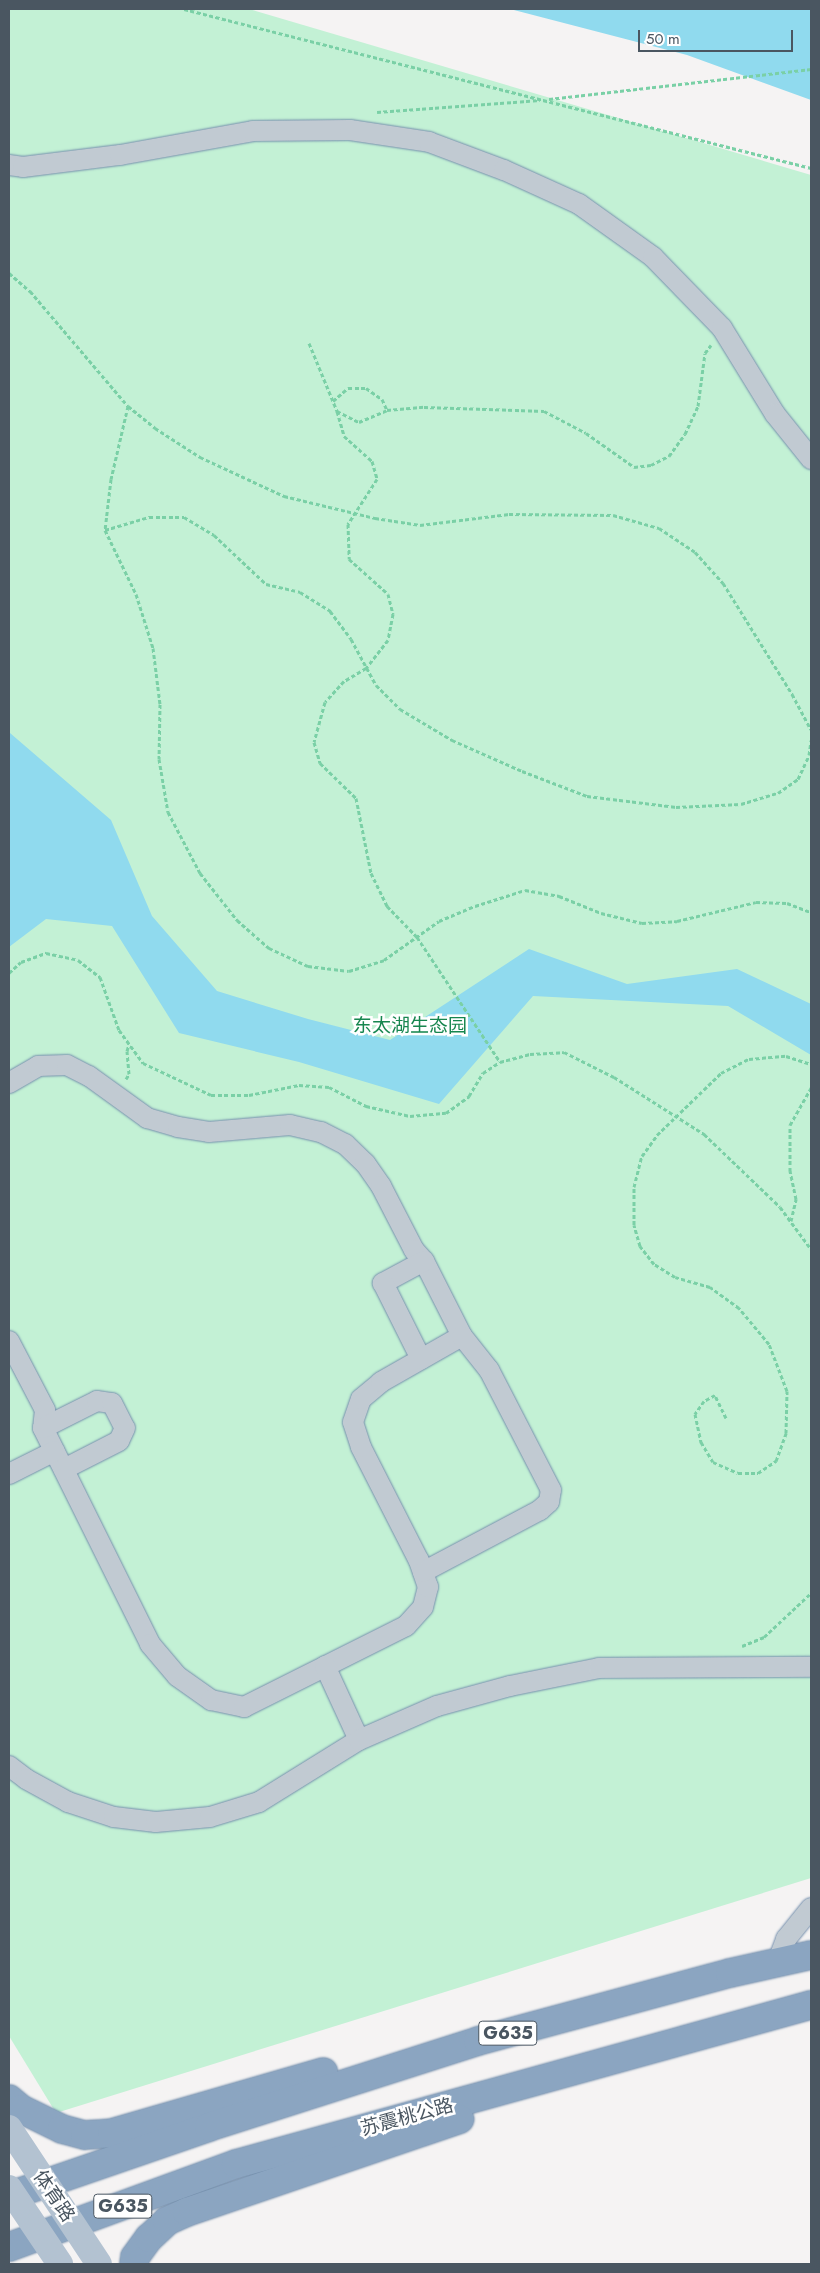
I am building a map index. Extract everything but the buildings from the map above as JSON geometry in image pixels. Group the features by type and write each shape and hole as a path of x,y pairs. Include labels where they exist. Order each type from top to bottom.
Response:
{"highway":[{"name":"G635","path":"9,2196 219,2124 478,2042 730,1973 811,1955"},
{"name":"苏震桃公路","path":"9,2247 236,2164 811,2005"},
{"path":"9,2098 21,2109 62,2129 85,2134 112,2133 446,2037 563,2018"},
{"path":"134,2264 135,2257 149,2238 167,2221 187,2212 379,2148 665,2046"}],"main road":[{"name":"体育路","path":"9,2128 99,2264"},
{"name":"体育路","path":"9,2188 60,2264"}],"street":[{"path":"9,166 23,167 120,156 253,132 350,130 429,142 504,170 579,204 652,257 722,328 775,414 811,458"},
{"path":"9,1083 38,1066 67,1066 89,1076 147,1118 178,1127 209,1132 290,1125 321,1132 345,1144 365,1163 381,1186 414,1250 424,1261 462,1336 489,1370 551,1490 549,1502 540,1510 423,1572"},
{"path":"421,1359 383,1283 424,1261"},
{"path":"9,1341 45,1410 43,1428 150,1644 177,1676 211,1700 244,1707 406,1626 423,1607 428,1587 423,1572 361,1447 353,1422 361,1399 381,1382 462,1336"},
{"path":"9,1474 59,1460 118,1440 125,1428 112,1404 97,1401 43,1428"},
{"path":"324,1666 359,1740"},
{"path":"9,1766 26,1779 68,1802 114,1817 156,1822 210,1817 259,1802 359,1740 437,1706 510,1686 599,1668 811,1667"},
{"path":"776,1963 786,1939 811,1908"}],"path":[{"path":"184,9 811,168"},
{"path":"376,112 545,100 811,69"},
{"path":"9,273 30,291 128,406 156,428 200,457 284,496 356,513 420,525 509,514 613,515 659,528 695,552 723,583 792,694 811,729"},
{"path":"338,411 360,422 387,410 433,407 544,411 586,433 634,467 651,465 669,456 685,434 698,406 705,354 722,328"},
{"path":"309,343 338,411 344,436 372,461 377,479 348,524 349,559 388,594 393,614 388,640 366,668 344,681 325,702 314,742 320,763 356,798 364,828 371,873 388,906 417,937 500,1062"},
{"path":"333,401 348,388 366,388 382,399 387,410"},
{"path":"128,406 111,479 105,530 136,594 153,648 160,704 159,759 168,812 200,873 237,920 269,948 308,966 349,971 384,960 439,921 475,906 525,890 560,896 601,913 642,923 677,921 756,902 787,903 811,912"},
{"path":"105,530 150,517 184,517 214,535 266,584 300,592 330,611 351,639 376,685 400,709 445,735 522,771 587,796 676,806 740,804 778,793 798,778 809,755 811,740"},
{"path":"9,973 21,962 46,953 78,960 100,977 119,1030 143,1063 211,1095 249,1095 300,1086 329,1087 366,1106 410,1116 446,1114 469,1096 483,1073 500,1062 530,1054 564,1052 614,1076 704,1134 780,1207 811,1248"},
{"path":"118,1098 129,1074 127,1052 129,1043"},
{"path":"726,1418 715,1395 704,1401 695,1414 701,1442 713,1462 738,1473 758,1473 776,1461 786,1433 787,1391 769,1344 739,1308 710,1287 675,1277 654,1264 640,1246 634,1225 634,1187 642,1156 657,1135 721,1073 750,1059 786,1056 811,1064"},
{"path":"791,1221 796,1198 790,1170 790,1125 811,1088"},
{"path":"736,1648 764,1637 811,1593"}],"green space":[{"name":"东太湖生态园","path":"9,9 249,9 811,175 811,1878 56,2113 9,2036"}],"water":[{"path":"510,9 811,9 811,100 687,55"},
{"path":"9,726 10,733 111,820 152,916 217,991 308,1019 390,1040 529,949 627,984 737,969 811,1004 811,1055 728,1006 533,996 439,1104 299,1062 179,1033 112,926 46,919 9,947"}]}
